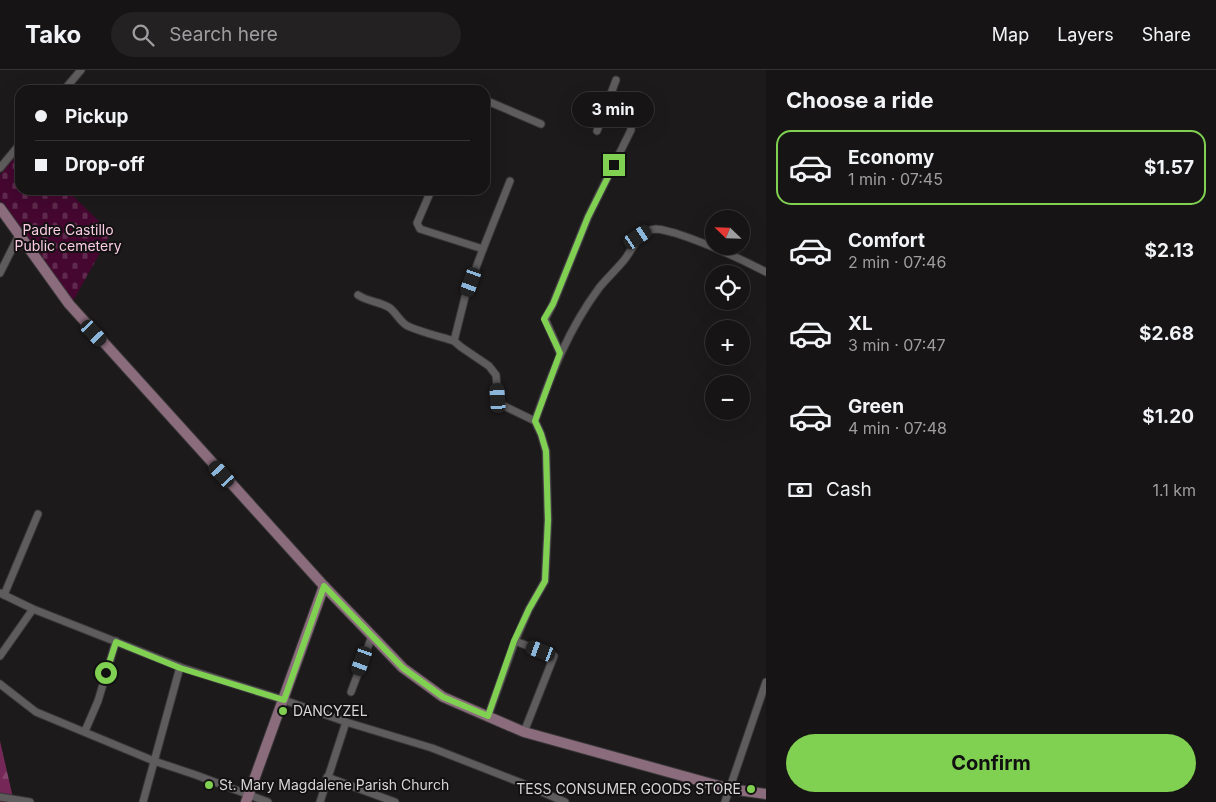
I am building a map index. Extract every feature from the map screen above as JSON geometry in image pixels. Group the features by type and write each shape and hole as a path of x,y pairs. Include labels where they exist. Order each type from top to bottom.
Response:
{"street":[{"path":"68,85 81,70"},
{"path":"597,131 616,80"},
{"path":"490,102 541,124"},
{"path":"560,353 544,319 553,304 588,217 631,130 631,125 624,119 606,111"},
{"path":"0,168 15,150"},
{"path":"454,341 463,304 510,181"},
{"path":"429,195 417,223 420,229 484,249"},
{"path":"0,208 69,304 324,586 403,668 443,697 524,732 730,789 766,794"},
{"path":"535,421 560,353 600,287 625,259 638,237 648,231 658,229 718,249 766,272"},
{"path":"0,273 19,234"},
{"path":"358,295 389,308 405,324 454,341 489,366 496,375 498,398 502,405 535,421 541,434 546,451 548,520 545,581 514,641 488,716"},
{"path":"38,514 2,594 33,609 180,668 432,748 520,782 565,802"},
{"path":"248,798 324,586"},
{"path":"0,656 33,609"},
{"path":"351,692 372,636"},
{"path":"514,641 554,656 524,732"},
{"path":"85,731 98,701 116,642"},
{"path":"143,802 180,668"},
{"path":"725,802 766,682"},
{"path":"0,684 36,712 248,798 268,802"},
{"path":"320,802 346,722"},
{"path":"327,777 396,802"},
{"path":"543,802 546,794"},
{"path":"0,796 30,802"}],"green space":[{"name":"Padre Castillo Public cemetery","path":"15,157 15,195 72,195 111,233 72,303 0,200 0,175"},
{"path":"0,741 14,802 0,802"}],"place":[{"name":"DANCYZEL","path":"283,711"},
{"name":"St. Mary Magdalene Parish Church","path":"209,785"},
{"name":"TESS CONSUMER GOODS STORE","path":"751,789"}],"route":[{"path":"106,673 116,642 180,668 284,700 324,586 403,668 443,697 488,716 514,641 545,581 548,520 546,451 535,421 560,353 544,319 553,304 588,217 614,165"}]}
